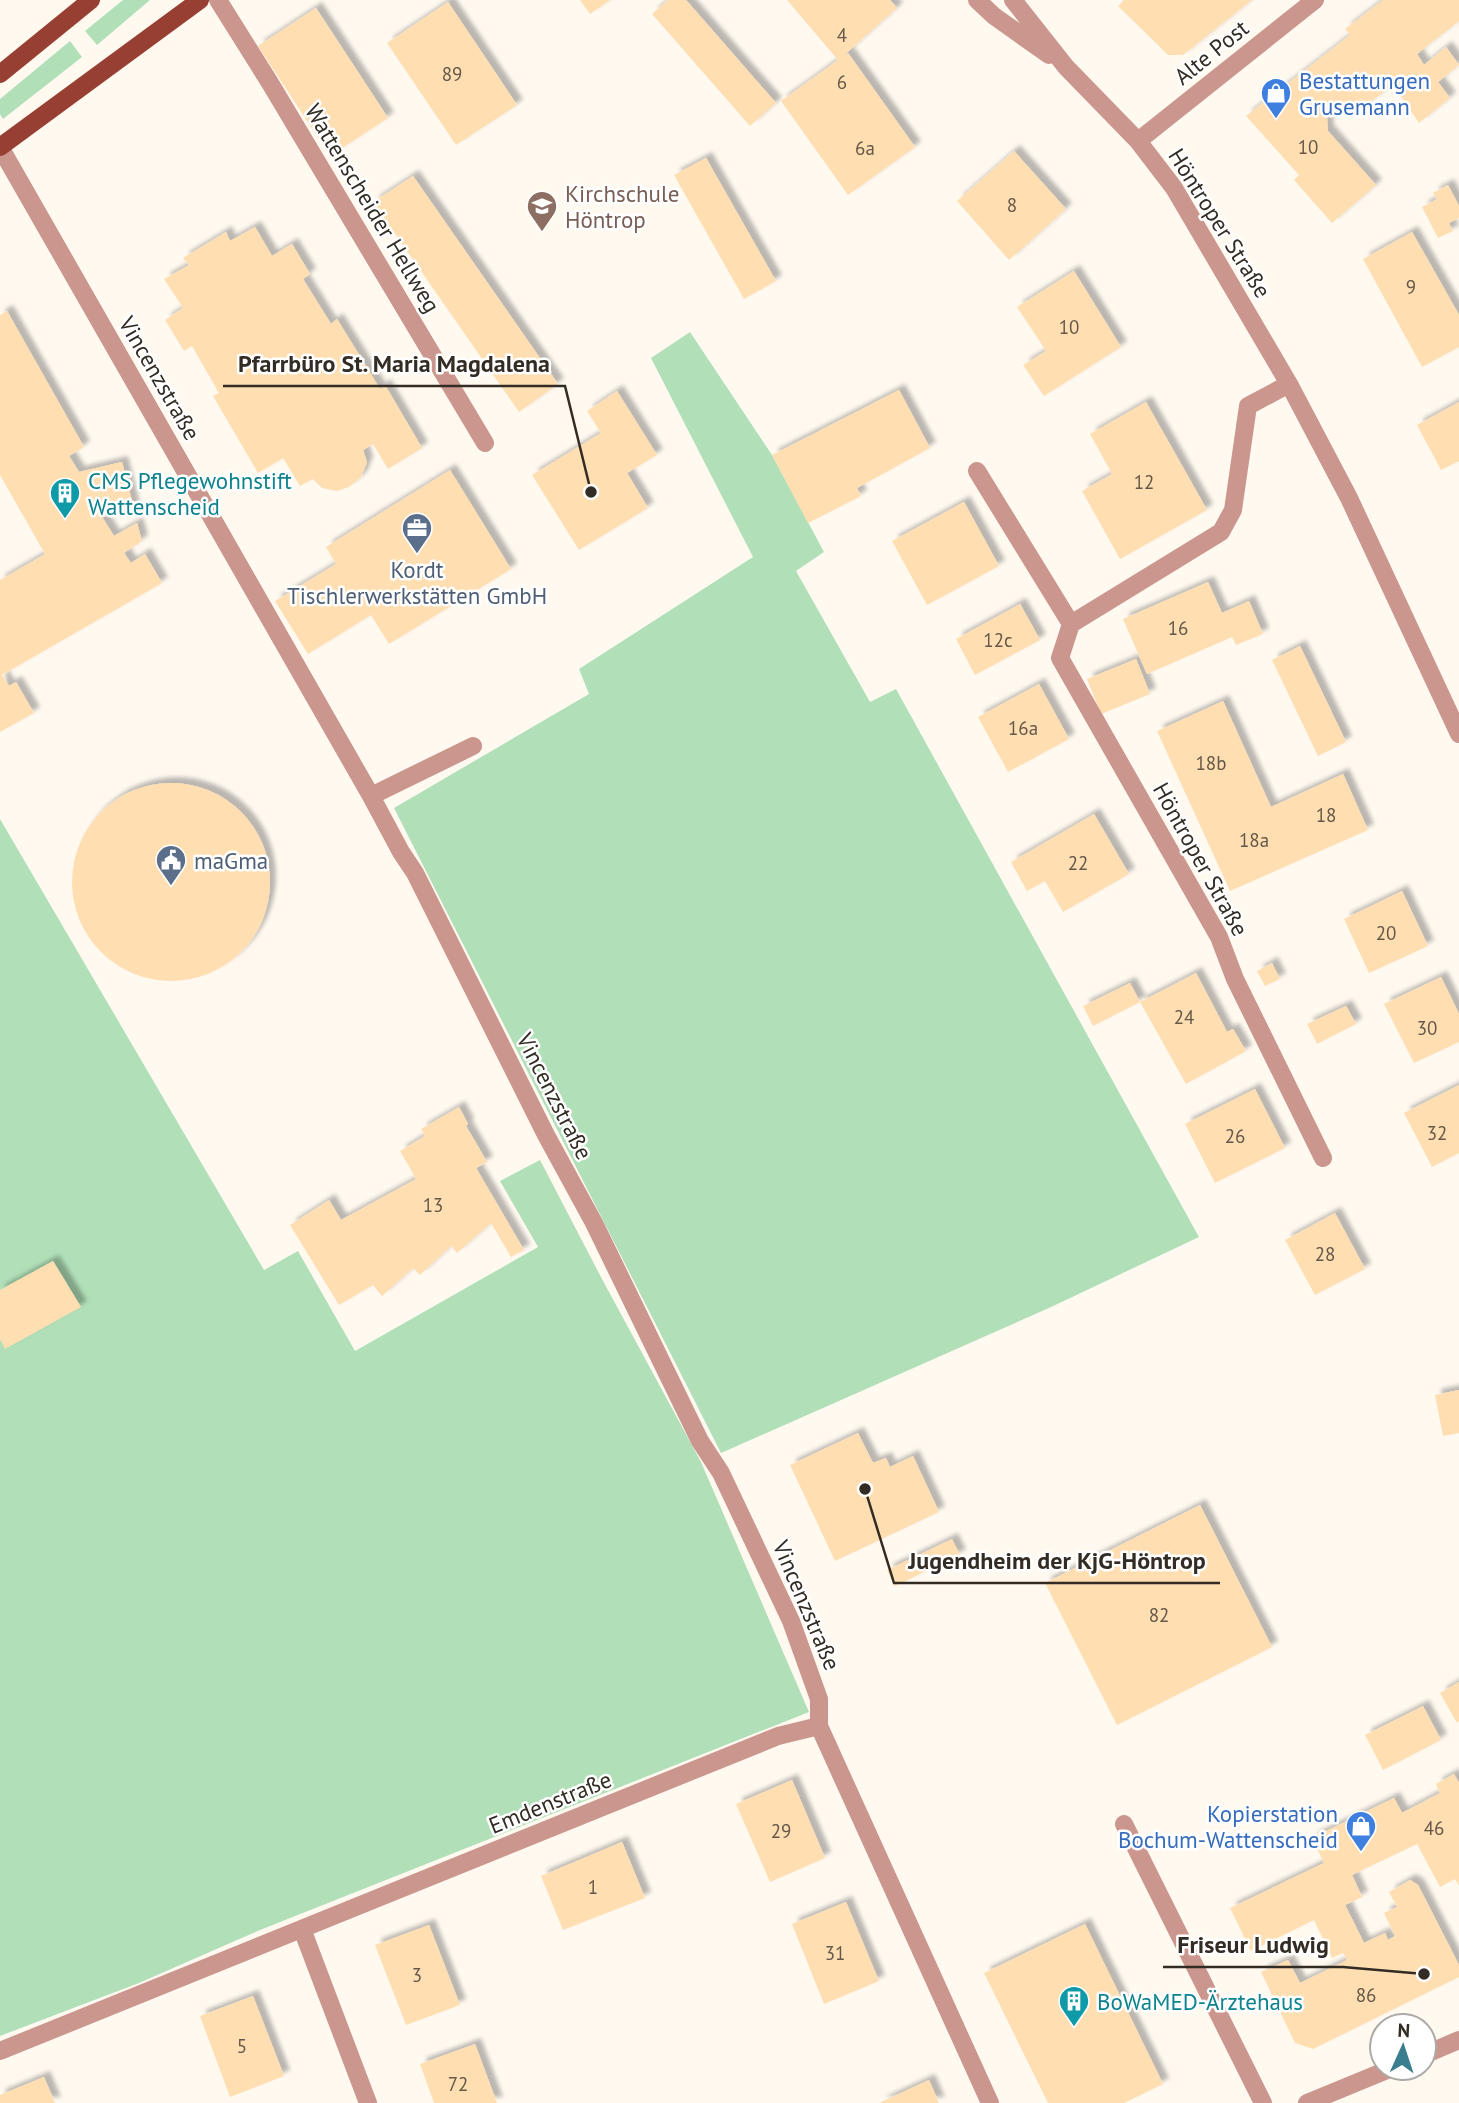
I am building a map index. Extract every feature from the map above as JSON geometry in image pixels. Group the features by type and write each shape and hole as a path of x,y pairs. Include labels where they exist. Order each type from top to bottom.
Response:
{"main road":[{"path":"0,74 91,0"},
{"path":"0,147 200,0"}],"street":[{"name":"Wattenscheider Hellweg","path":"218,0 485,443"},
{"name":"Höntroper Straße","path":"977,0 1066,67"},
{"name":"Höntroper Straße","path":"1013,0 1066,67 1138,141 1174,188 1289,384 1349,498 1459,734"},
{"name":"Alte Post","path":"1138,141 1315,0"},
{"name":"Vincenzstraße","path":"0,147 415,873 546,1135 594,1223 700,1441 721,1473 791,1621 819,1699 820,1726 990,2103"},
{"path":"977,471 1070,624 1220,532 1233,510 1248,406 1289,384"},
{"name":"Höntroper Straße","path":"1070,624 1060,658 1219,937 1235,979 1323,1158"},
{"path":"371,796 473,746"},
{"name":"Emdenstraße","path":"0,2051 778,1736 820,1726"},
{"path":"1124,1824 1262,2103"},
{"path":"302,1930 368,2103"},
{"path":"1438,2049 1459,2040"},
{"path":"1307,2103 1368,2078"}],"green space":[{"path":"123,0 150,0 97,45 85,31"},
{"path":"70,41 82,57 3,119 0,114 0,99"},
{"path":"690,332 772,455 824,552 796,571 870,702 896,689 1199,1237 1049,1308 721,1453 394,808 589,694 579,669 753,557 651,358"},
{"path":"0,819 264,1270 298,1251 355,1351 538,1247 500,1181 540,1160 701,1462 809,1712 260,1930 139,1983 0,2036"}],"building":[{"path":"580,0 610,0 590,14"},
{"path":"668,0 686,0 776,103 750,126 652,14"},
{"path":"787,0 890,0 897,8 842,57 848,53 915,147 848,195 781,101 838,60"},
{"path":"1124,0 1252,0 1183,55 1168,55 1118,6"},
{"path":"1383,0 1459,0 1459,21 1417,54 1424,65 1446,47 1459,65 1438,82 1450,98 1419,123 1393,85 1352,116 1344,105 1327,118 1328,131 1376,185 1332,223 1294,180 1299,175 1246,116 1350,35 1345,29"},
{"path":"448,2 517,105 456,145 387,43"},
{"path":"316,8 388,118 330,156 258,46"},
{"path":"1014,151 1066,209 1009,260 957,201"},
{"path":"706,158 776,281 744,299 674,175"},
{"path":"413,176 558,384 519,412 373,202"},
{"path":"1448,185 1459,206 1459,218 1449,223 1453,231 1438,238 1422,207 1437,199 1433,193"},
{"path":"255,227 272,256 292,244 310,274 303,279 331,324 337,319 380,389 385,385 422,448 388,469 373,444 363,450 367,462 361,477 349,487 337,491 322,488 313,479 300,486 283,458 258,473 213,396 219,393 192,346 184,351 165,320 183,308 164,279 189,265 183,258 226,232 230,241"},
{"path":"1412,232 1459,315 1459,347 1422,367 1363,259"},
{"path":"1074,271 1121,347 1044,396 1023,365 1046,351 1017,307"},
{"name":"CMS Pflegewohnstift Wattenscheid","path":"7,311 84,447 69,456 79,472 122,462 134,509 102,517 114,536 137,523 142,541 124,553 131,563 145,554 162,583 2,675 9,686 16,682 34,713 0,732 0,580 45,554 0,475 0,315"},
{"path":"899,390 930,448 857,488 861,496 808,523 772,455"},
{"path":"617,391 657,455 627,473 648,508 579,550 532,475 601,433 587,411"},
{"path":"1146,402 1207,510 1120,559 1082,491 1112,474 1090,434"},
{"path":"1459,402 1459,461 1441,470 1417,425"},
{"name":"Kordt Tischlerwerkstätten GmbH","path":"450,470 511,569 389,644 371,615 308,654 275,601 336,564 326,547"},
{"path":"964,502 999,566 927,605 892,541"},
{"path":"1208,582 1222,613 1249,601 1263,634 1236,645 1232,637 1147,674 1123,619"},
{"path":"1020,604 1040,640 975,675 956,639"},
{"path":"1300,646 1346,742 1318,756 1272,660"},
{"path":"1136,659 1150,694 1101,714 1087,679"},
{"path":"1039,684 1069,739 1008,772 978,717"},
{"path":"1223,701 1271,807 1343,774 1368,830 1230,891 1157,731"},
{"name":"maGma","path":"171,783 209,791 241,812 262,844 270,882 262,920 241,952 209,973 171,981 133,973 101,952 80,920 72,882 80,844 101,812 133,791"},
{"path":"1094,814 1129,874 1063,912 1045,881 1027,891 1011,862"},
{"path":"1402,891 1428,946 1369,973 1344,919"},
{"path":"1272,963 1280,979 1265,986 1257,971"},
{"path":"1196,973 1227,1032 1233,1029 1246,1051 1186,1084 1140,1002"},
{"path":"1441,977 1459,1014 1459,1042 1414,1063 1384,1004"},
{"path":"1130,983 1140,1002 1093,1026 1083,1006"},
{"path":"1346,1006 1356,1024 1317,1044 1307,1024"},
{"path":"1459,1085 1459,1153 1432,1167 1404,1113"},
{"path":"1255,1089 1285,1148 1215,1183 1185,1124"},
{"path":"459,1107 468,1124 466,1126 487,1162 476,1168 524,1250 511,1257 491,1223 457,1253 451,1246 420,1275 413,1268 382,1296 373,1285 339,1305 290,1225 329,1200 341,1220 416,1179 400,1151 425,1136 421,1129"},
{"path":"1335,1213 1365,1269 1315,1295 1285,1240"},
{"path":"53,1261 81,1307 5,1349 0,1339 0,1290"},
{"path":"1459,1390 1459,1433 1443,1436 1435,1395"},
{"path":"858,1433 873,1463 886,1458 890,1467 913,1456 939,1512 835,1561 790,1465"},
{"path":"1200,1505 1272,1647 1117,1725 1045,1583"},
{"path":"952,1539 960,1555 895,1586 887,1570"},
{"path":"1459,1682 1459,1721 1457,1723 1440,1693"},
{"path":"1423,1706 1441,1740 1383,1770 1365,1735"},
{"path":"1454,1774 1459,1783 1459,1886 1455,1879 1440,1887 1417,1844 1352,1875 1362,1897 1345,1905 1364,1943 1385,1933 1388,1940 1395,1936 1384,1913 1397,1907 1389,1892 1410,1880 1418,1885 1459,1965 1459,1977 1388,2012 1368,2012 1368,2022 1313,2049 1295,2043 1261,1972 1288,1960 1300,1983 1347,1960 1343,1953 1332,1958 1314,1920 1251,1951 1230,1908 1324,1863 1312,1838 1394,1798 1402,1813 1440,1793 1436,1784"},
{"path":"792,1780 825,1858 770,1882 736,1804"},
{"path":"622,1842 645,1898 563,1930 541,1876"},
{"path":"846,1902 879,1981 824,2004 792,1924"},
{"name":"BoWaMED-Ärztehaus","path":"1085,1924 1163,2084 1124,2103 1048,2103 984,1973"},
{"path":"429,1925 460,2005 406,2025 375,1945"},
{"path":"253,1996 284,2076 230,2097 200,2016"},
{"path":"475,2044 497,2103 434,2103 420,2064"},
{"path":"44,2077 55,2103 0,2103 0,2095"},
{"path":"929,2080 939,2103 879,2103"}],"place":[{"name":"Bestattungen Grusemann","path":"1276,120"},
{"name":"Kirchschule Höntrop","path":"542,233"},
{"name":"Pfarrbüro St. Maria Magdalena","path":"591,492"},
{"name":"CMS Pflegewohnstift Wattenscheid","path":"65,520"},
{"name":"Kordt Tischlerwerkstätten GmbH","path":"417,555"},
{"name":"maGma","path":"171,887"},
{"name":"Jugendheim der KjG-Höntrop","path":"865,1489"},
{"name":"Kopierstation Bochum-Wattenscheid","path":"1361,1853"},
{"name":"Friseur Ludwig","path":"1424,1974"},
{"name":"BoWaMED-Ärztehaus","path":"1074,2028"}]}
